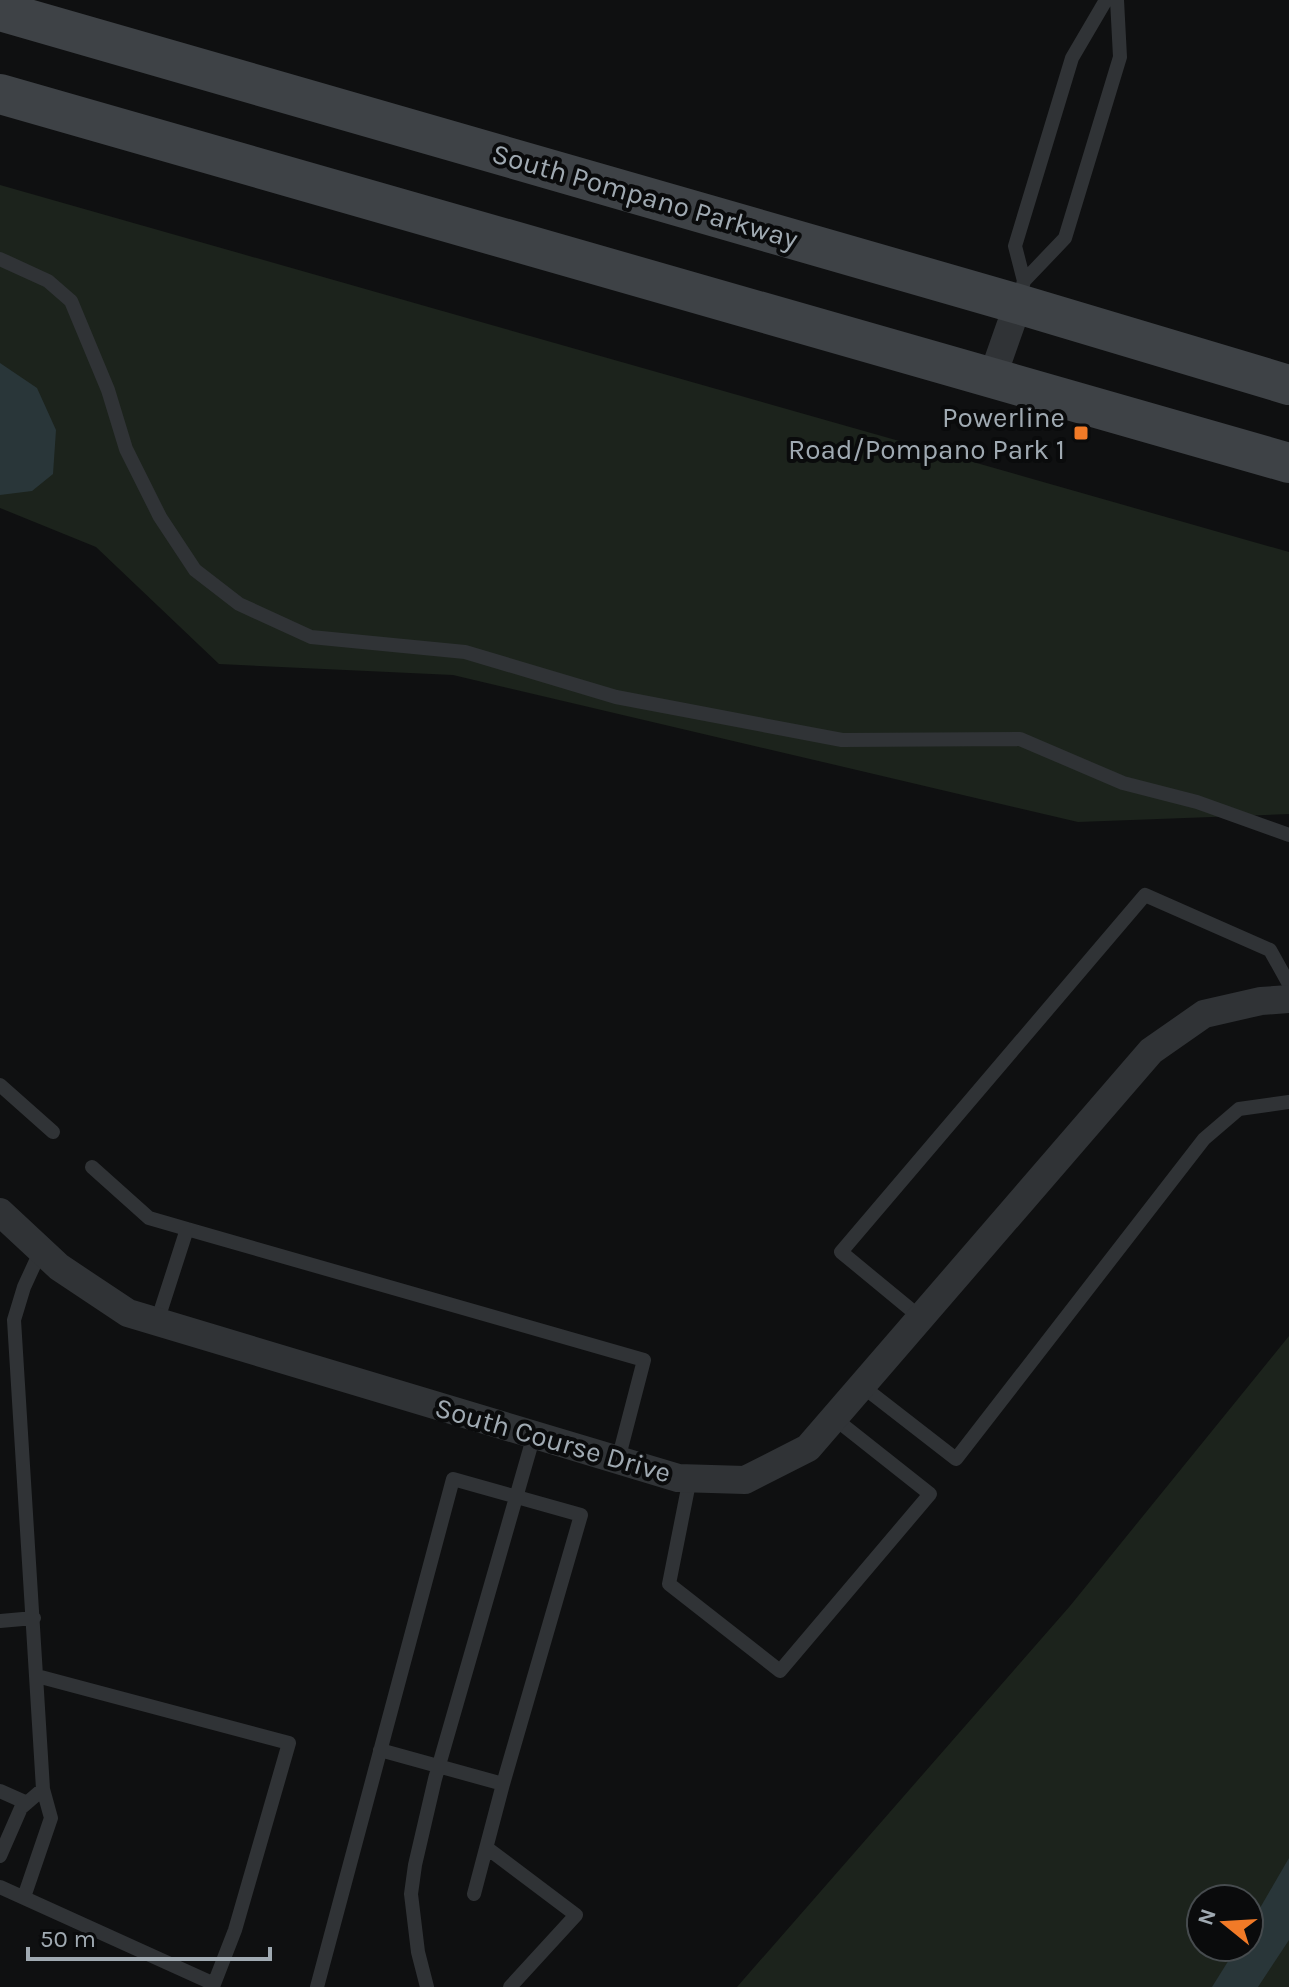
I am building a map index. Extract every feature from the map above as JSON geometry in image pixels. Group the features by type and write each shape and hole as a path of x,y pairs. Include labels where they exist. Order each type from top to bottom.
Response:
{"main road":[{"name":"South Pompano Parkway","path":"0,11 1021,292 1289,385"},
{"path":"0,94 1289,463"}],"street":[{"path":"992,378 1021,292"},
{"name":"South Course Drive","path":"0,1212 59,1267 128,1313 678,1478 745,1480 808,1448 1151,1051 1204,1014 1261,1001 1289,999"}],"lane":[{"path":"1021,292 1015,246 1072,58 1106,0"},
{"path":"1021,292 1065,238 1120,57 1117,0"},
{"path":"0,259 48,281 71,301 108,390 126,449 160,517 195,570 239,604 311,637 465,652 616,697 842,740 1020,739 1123,783 1197,802 1289,835"},
{"path":"921,1318 841,1252 1145,895 1270,950 1289,984"},
{"path":"0,1085 53,1132"},
{"path":"862,1386 956,1459 1204,1139 1239,1109 1289,1102"},
{"path":"92,1167 149,1218 644,1360 618,1460"},
{"path":"157,1322 187,1229"},
{"path":"24,1897 51,1818 43,1789 14,1320 24,1287 41,1250"},
{"path":"690,1478 669,1584 780,1671 930,1494 834,1418"},
{"path":"427,1987 418,1952 411,1894 415,1865 439,1766 534,1435"},
{"path":"317,1987 453,1479 581,1515 474,1894"},
{"path":"0,1621 34,1618"},
{"path":"0,1887 214,1984 235,1930 289,1743 37,1676"},
{"path":"380,1750 503,1784"},
{"path":"0,1856 21,1808 43,1789"},
{"path":"0,1791 27,1803"},
{"path":"487,1848 576,1915 510,1987"}],"shaded area":[{"path":"0,185 1289,552 1289,814 1078,822 453,675 219,664 96,547 0,508"},
{"path":"0,363 37,388 56,430 53,474 32,491 0,495"},
{"path":"1289,1336 1289,1987 737,1987 1070,1606"},
{"path":"1289,1858 1289,1940 1258,1987 1212,1987 1227,1963 1265,1963 1265,1899"}],"place":[{"name":"Powerline Road/Pompano Park 1","path":"1081,433"}]}
